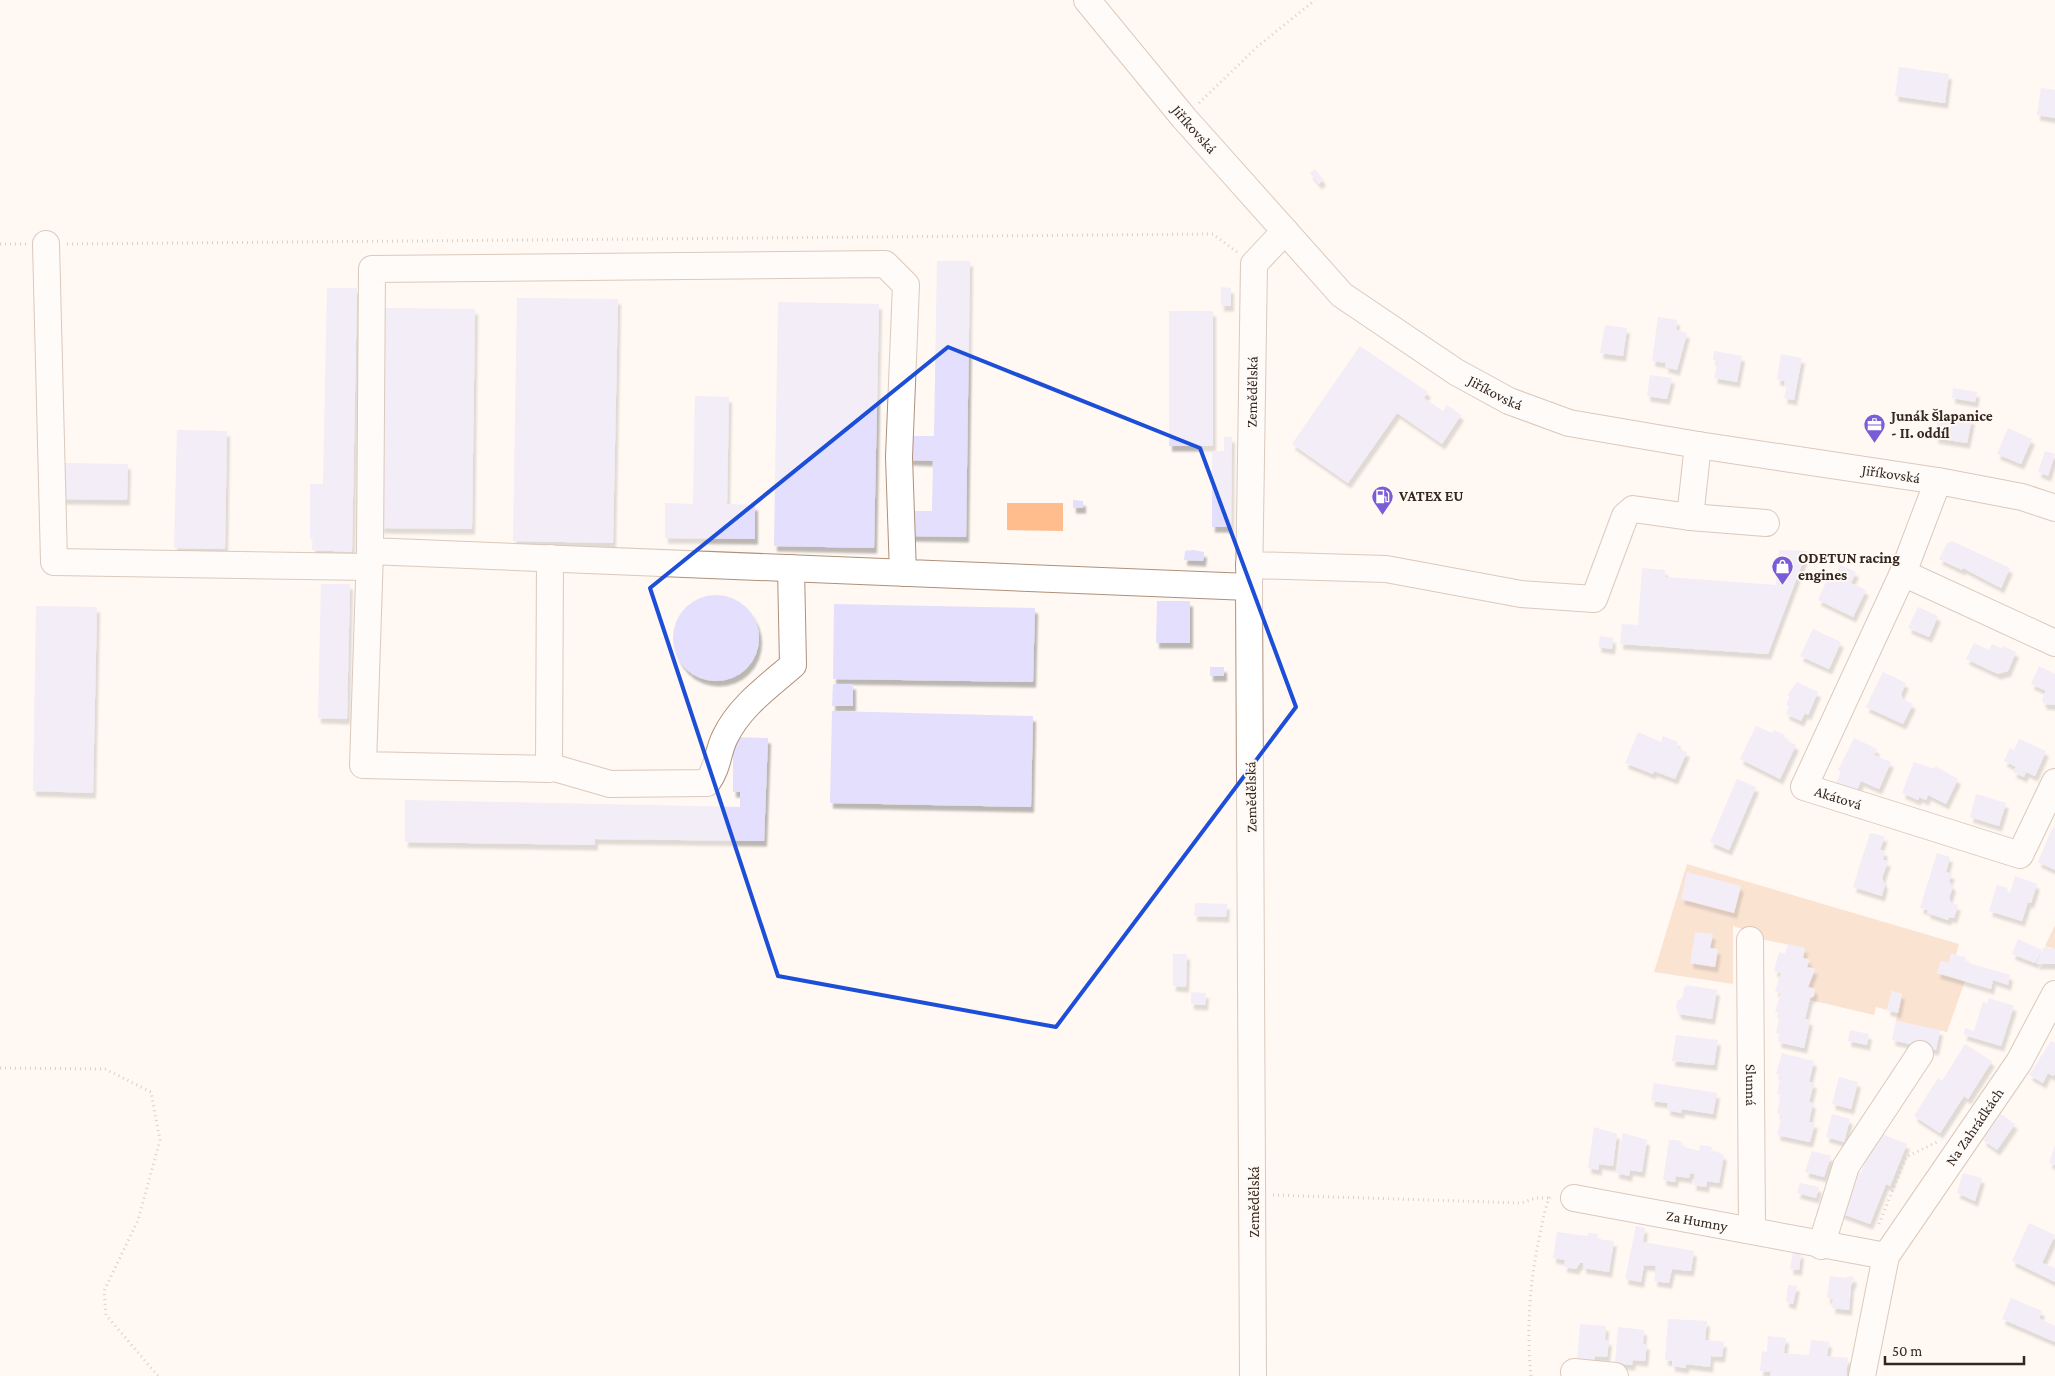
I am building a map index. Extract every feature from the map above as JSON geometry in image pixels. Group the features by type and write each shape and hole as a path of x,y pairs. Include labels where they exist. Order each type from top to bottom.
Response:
{"street":[{"name":"Jiříkovská","path":"1087,0 1184,118 1342,295 1456,372 1509,402 1569,423 1698,445 1938,481 2022,497 2055,508"},
{"path":"1254,264 1285,231"},
{"path":"46,244 54,562 550,558 903,573 1249,576 1386,569 1521,594 1594,598 1624,516 1633,508 1690,517 1766,523"},
{"path":"550,558 549,769 363,765 370,559 372,269 885,264 906,285 899,457 903,573"},
{"name":"Zemědělská","path":"1253,1376 1254,1193 1249,576 1254,264"},
{"path":"1690,517 1698,445"},
{"name":"Akátová","path":"1938,481 1903,573 1804,787 2020,855 2055,782"},
{"path":"558,770 610,784 707,783 715,771 724,738 748,703 794,665 791,568"},
{"path":"1903,573 2055,643"},
{"name":"Slunná","path":"1750,940 1752,1230"},
{"name":"Na Zahrádkách","path":"1862,1376 1886,1256 2019,1062 2055,994"},
{"path":"1886,1256 1821,1246 1846,1166 1920,1054"},
{"name":"Za Humny","path":"1561,1198 1752,1230 1821,1246"},
{"path":"1574,1372 1615,1376"}],"path":[{"path":"1184,118 1257,47 1315,0"},
{"path":"0,244 1213,234 1254,264"},
{"path":"0,1068 105,1069 151,1092 160,1140 138,1220 104,1291 106,1315 158,1376"},
{"path":"1254,1193 1521,1203 1536,1198 1561,1198 1534,1258 1530,1294 1528,1352 1530,1376"}],"highlighted area":[{"path":"948,347 1200,448 1296,707 1056,1027 778,976 650,588"}],"shaded area":[{"path":"1007,503 1063,503 1063,531 1007,530"},
{"path":"1687,864 1959,944 1956,955 1951,954 1949,963 1941,961 1937,973 1965,981 1947,1032 1896,1021 1902,994 1892,991 1887,1010 1876,1007 1874,1015 1810,1000 1814,996 1808,987 1815,969 1807,967 1809,960 1803,958 1805,948 1746,936 1745,930 1733,926 1733,984 1654,972"},
{"path":"2055,925 2055,949 2045,946"}],"building":[{"path":"1899,67 1949,74 1945,103 1895,96"},
{"path":"2041,88 2055,90 2055,118 2037,115"},
{"path":"1315,169 1323,180 1319,184 1310,173"},
{"path":"937,261 970,261 966,537 908,536 909,511 932,511 933,461 909,460 910,436 934,436"},
{"path":"1221,287 1231,288 1231,306 1221,306"},
{"path":"327,288 357,288 352,552 312,550 313,539 310,539 310,484 323,484"},
{"path":"517,298 618,299 613,543 513,541"},
{"path":"778,302 879,304 874,548 774,546"},
{"path":"385,308 475,309 472,529 381,528"},
{"path":"1169,311 1213,311 1213,446 1169,446"},
{"path":"1658,317 1677,320 1676,330 1687,333 1677,370 1665,367 1666,363 1652,361"},
{"path":"1605,325 1627,328 1623,356 1600,353"},
{"path":"1360,346 1428,392 1424,398 1443,411 1447,405 1461,415 1442,444 1397,413 1348,483 1292,444"},
{"path":"1714,351 1742,356 1737,382 1714,378 1718,361 1713,360"},
{"path":"1781,354 1802,358 1794,400 1784,398 1787,387 1784,386 1785,381 1777,380"},
{"path":"1650,375 1672,378 1667,399 1647,396"},
{"path":"1953,388 1977,392 1975,402 1952,398"},
{"path":"695,396 729,397 727,504 755,505 755,539 665,538 665,503 693,504"},
{"path":"1939,414 1972,419 1967,443 1935,438"},
{"path":"2008,428 2032,439 2021,464 1997,454"},
{"path":"177,430 227,431 225,549 174,548"},
{"path":"1224,437 1232,437 1231,527 1212,527 1212,451 1224,451"},
{"path":"2045,451 2055,454 2048,476 2038,472"},
{"path":"60,463 128,464 127,500 60,499"},
{"path":"1073,500 1083,501 1083,508 1073,508"},
{"path":"1952,541 2010,568 2001,588 1963,568 1962,570 1939,559 1947,543"},
{"path":"1779,550 1807,551 1768,654 1620,644 1622,624 1638,625 1642,568 1665,570 1665,577 1776,585"},
{"path":"1185,551 1204,552 1203,561 1184,560"},
{"path":"1840,565 1856,572 1851,583 1866,590 1853,617 1818,600 1830,573 1835,575"},
{"path":"321,584 350,584 347,719 318,718"},
{"path":"716,595 732,599 746,608 755,622 759,638 755,654 746,668 732,677 716,681 700,677 686,668 677,654 673,638 677,622 686,608 700,599"},
{"path":"1157,601 1190,601 1190,643 1156,643"},
{"path":"834,604 1035,608 1033,682 833,679"},
{"path":"36,606 97,607 93,793 33,791"},
{"path":"1918,607 1938,616 1929,637 1908,628"},
{"path":"1813,629 1841,642 1829,669 1800,656"},
{"path":"1600,636 1613,638 1612,649 1598,647"},
{"path":"1974,643 1989,650 1992,644 2002,649 2003,646 2016,652 2008,671 1998,674 1966,659"},
{"path":"2039,666 2055,674 2055,705 2044,704 2042,699 2046,691 2031,684"},
{"path":"1210,667 1224,667 1224,676 1210,676"},
{"path":"1883,672 1906,683 1901,694 1903,699 1913,704 1903,724 1866,707"},
{"path":"1797,682 1818,692 1808,715 1805,713 1801,721 1786,714 1789,706 1786,705 1789,698 1788,694"},
{"path":"833,684 853,684 853,706 832,706"},
{"path":"832,711 1033,716 1031,807 830,803"},
{"path":"1756,726 1772,733 1774,730 1785,735 1784,739 1796,745 1780,779 1740,759"},
{"path":"1638,732 1661,742 1663,736 1678,742 1676,747 1687,752 1675,779 1654,771 1653,774 1625,763"},
{"path":"733,737 768,738 764,841 595,839 595,845 405,842 405,800 740,807 740,792 733,792"},
{"path":"1854,738 1877,749 1874,755 1891,762 1879,789 1861,781 1856,792 1836,783 1841,772 1838,770"},
{"path":"2019,739 2046,751 2035,776 2026,772 2024,777 2013,772 2016,767 2004,761 2010,748 2014,750"},
{"path":"1914,762 1934,769 1935,766 1958,779 1946,804 1928,795 1926,800 1919,797 1918,800 1902,793"},
{"path":"1737,779 1756,787 1729,850 1710,842"},
{"path":"1976,794 2006,803 1999,826 1970,817"},
{"path":"2055,826 2055,870 2038,862"},
{"path":"1870,833 1885,835 1880,850 1885,851 1883,860 1888,861 1882,878 1885,884 1882,896 1853,887"},
{"path":"1937,853 1950,857 1946,872 1952,874 1949,881 1953,887 1949,898 1952,904 1958,905 1954,918 1949,917 1948,920 1927,913 1928,910 1920,908"},
{"path":"1687,872 1741,886 1734,913 1681,899"},
{"path":"2015,876 2037,884 2031,903 2028,902 2022,921 1989,911 1997,885 2008,888 2006,892 2010,893"},
{"path":"1195,903 1227,904 1226,917 1194,916"},
{"path":"1695,932 1713,934 1710,948 1718,949 1715,967 1690,963"},
{"path":"2018,939 2042,950 2035,963 2012,954"},
{"path":"1788,944 1805,948 1803,958 1809,959 1807,967 1815,969 1808,987 1815,989 1814,996 1810,998 1805,1019 1810,1020 1804,1048 1778,1042 1780,1034 1776,1033 1780,1013 1775,1012 1781,993 1775,991 1781,973 1774,971 1779,952 1785,954"},
{"path":"2044,947 2055,949 2055,964 2036,964"},
{"path":"1173,954 1187,954 1186,987 1173,986"},
{"path":"1951,954 1966,957 1965,962 2010,975 2008,985 1993,980 1991,989 1937,973 1941,961 1949,963"},
{"path":"1687,985 1717,990 1712,1019 1679,1014 1676,1007 1677,1001 1682,998 1684,988"},
{"path":"1892,991 1902,994 1898,1013 1887,1010"},
{"path":"1191,992 1206,993 1205,1005 1191,1004"},
{"path":"1989,998 2014,1006 2001,1046 1964,1035 1965,1028 1974,1031 1983,1002 1987,1003"},
{"path":"1896,1021 1940,1030 1936,1050 1892,1040"},
{"path":"1850,1030 1869,1034 1867,1045 1848,1041"},
{"path":"1676,1035 1718,1040 1714,1065 1672,1061"},
{"path":"2051,1041 2055,1043 2055,1074 2053,1076 2048,1073 2043,1083 2029,1075"},
{"path":"1965,1044 1992,1061 1968,1099 1964,1096 1940,1133 1914,1116 1938,1078 1942,1081"},
{"path":"1782,1053 1814,1061 1809,1082 1814,1083 1809,1102 1813,1103 1809,1122 1815,1123 1810,1142 1777,1135 1782,1115 1777,1114 1781,1095 1777,1094 1781,1075 1776,1074"},
{"path":"1839,1077 1858,1082 1851,1109 1832,1104"},
{"path":"1654,1083 1717,1093 1713,1114 1682,1109 1681,1113 1667,1110 1668,1103 1651,1101"},
{"path":"1832,1114 1850,1119 1844,1142 1826,1137"},
{"path":"2001,1114 2015,1124 1997,1150 1983,1140"},
{"path":"1594,1127 1617,1134 1613,1166 1599,1164 1599,1170 1588,1168"},
{"path":"1877,1132 1907,1144 1890,1186 1886,1184 1870,1224 1840,1213 1857,1171 1861,1173"},
{"path":"1623,1133 1647,1140 1642,1172 1630,1170 1629,1176 1616,1173"},
{"path":"1669,1140 1682,1142 1681,1146 1699,1151 1700,1145 1712,1147 1711,1152 1715,1151 1724,1155 1719,1183 1707,1181 1706,1187 1693,1185 1695,1174 1690,1173 1689,1178 1676,1176 1675,1182 1663,1180"},
{"path":"2055,1145 2055,1165 2049,1163"},
{"path":"1812,1151 1831,1156 1824,1177 1805,1172"},
{"path":"1963,1173 1982,1178 1975,1201 1957,1193"},
{"path":"1800,1183 1819,1187 1816,1198 1797,1193"},
{"path":"2029,1223 2055,1235 2042,1263 2055,1268 2055,1282 2012,1261"},
{"path":"1636,1226 1645,1228 1643,1242 1694,1251 1691,1271 1672,1269 1669,1283 1654,1281 1656,1266 1644,1265 1641,1282 1625,1279"},
{"path":"1557,1232 1588,1236 1588,1233 1598,1234 1597,1239 1614,1241 1609,1272 1583,1268 1583,1263 1580,1263 1576,1269 1564,1267 1565,1260 1553,1258"},
{"path":"1793,1252 1801,1253 1799,1270 1790,1269"},
{"path":"1830,1276 1844,1278 1852,1276 1854,1279 1851,1286 1849,1310 1832,1308 1833,1299 1827,1298"},
{"path":"1788,1285 1797,1286 1793,1304 1786,1302"},
{"path":"2011,1298 2042,1311 2039,1318 2055,1326 2055,1342 2002,1319"},
{"path":"1668,1319 1707,1321 1705,1340 1724,1342 1722,1357 1711,1356 1710,1367 1686,1364 1686,1368 1672,1366 1672,1361 1665,1360"},
{"path":"1580,1324 1606,1326 1605,1340 1609,1340 1607,1357 1595,1356 1594,1361 1577,1360"},
{"path":"1618,1327 1644,1330 1643,1344 1647,1344 1645,1361 1633,1360 1632,1365 1615,1363"},
{"path":"1768,1336 1786,1338 1784,1353 1809,1355 1811,1340 1829,1342 1827,1356 1848,1358 1846,1376 1770,1376 1771,1372 1760,1371 1762,1351 1767,1352"}],"place":[{"name":"Junák Šlapanice - II. oddíl","path":"1875,444"},
{"name":"VATEX EU","path":"1383,515"},
{"name":"ODETUN racing engines","path":"1782,586"}]}
